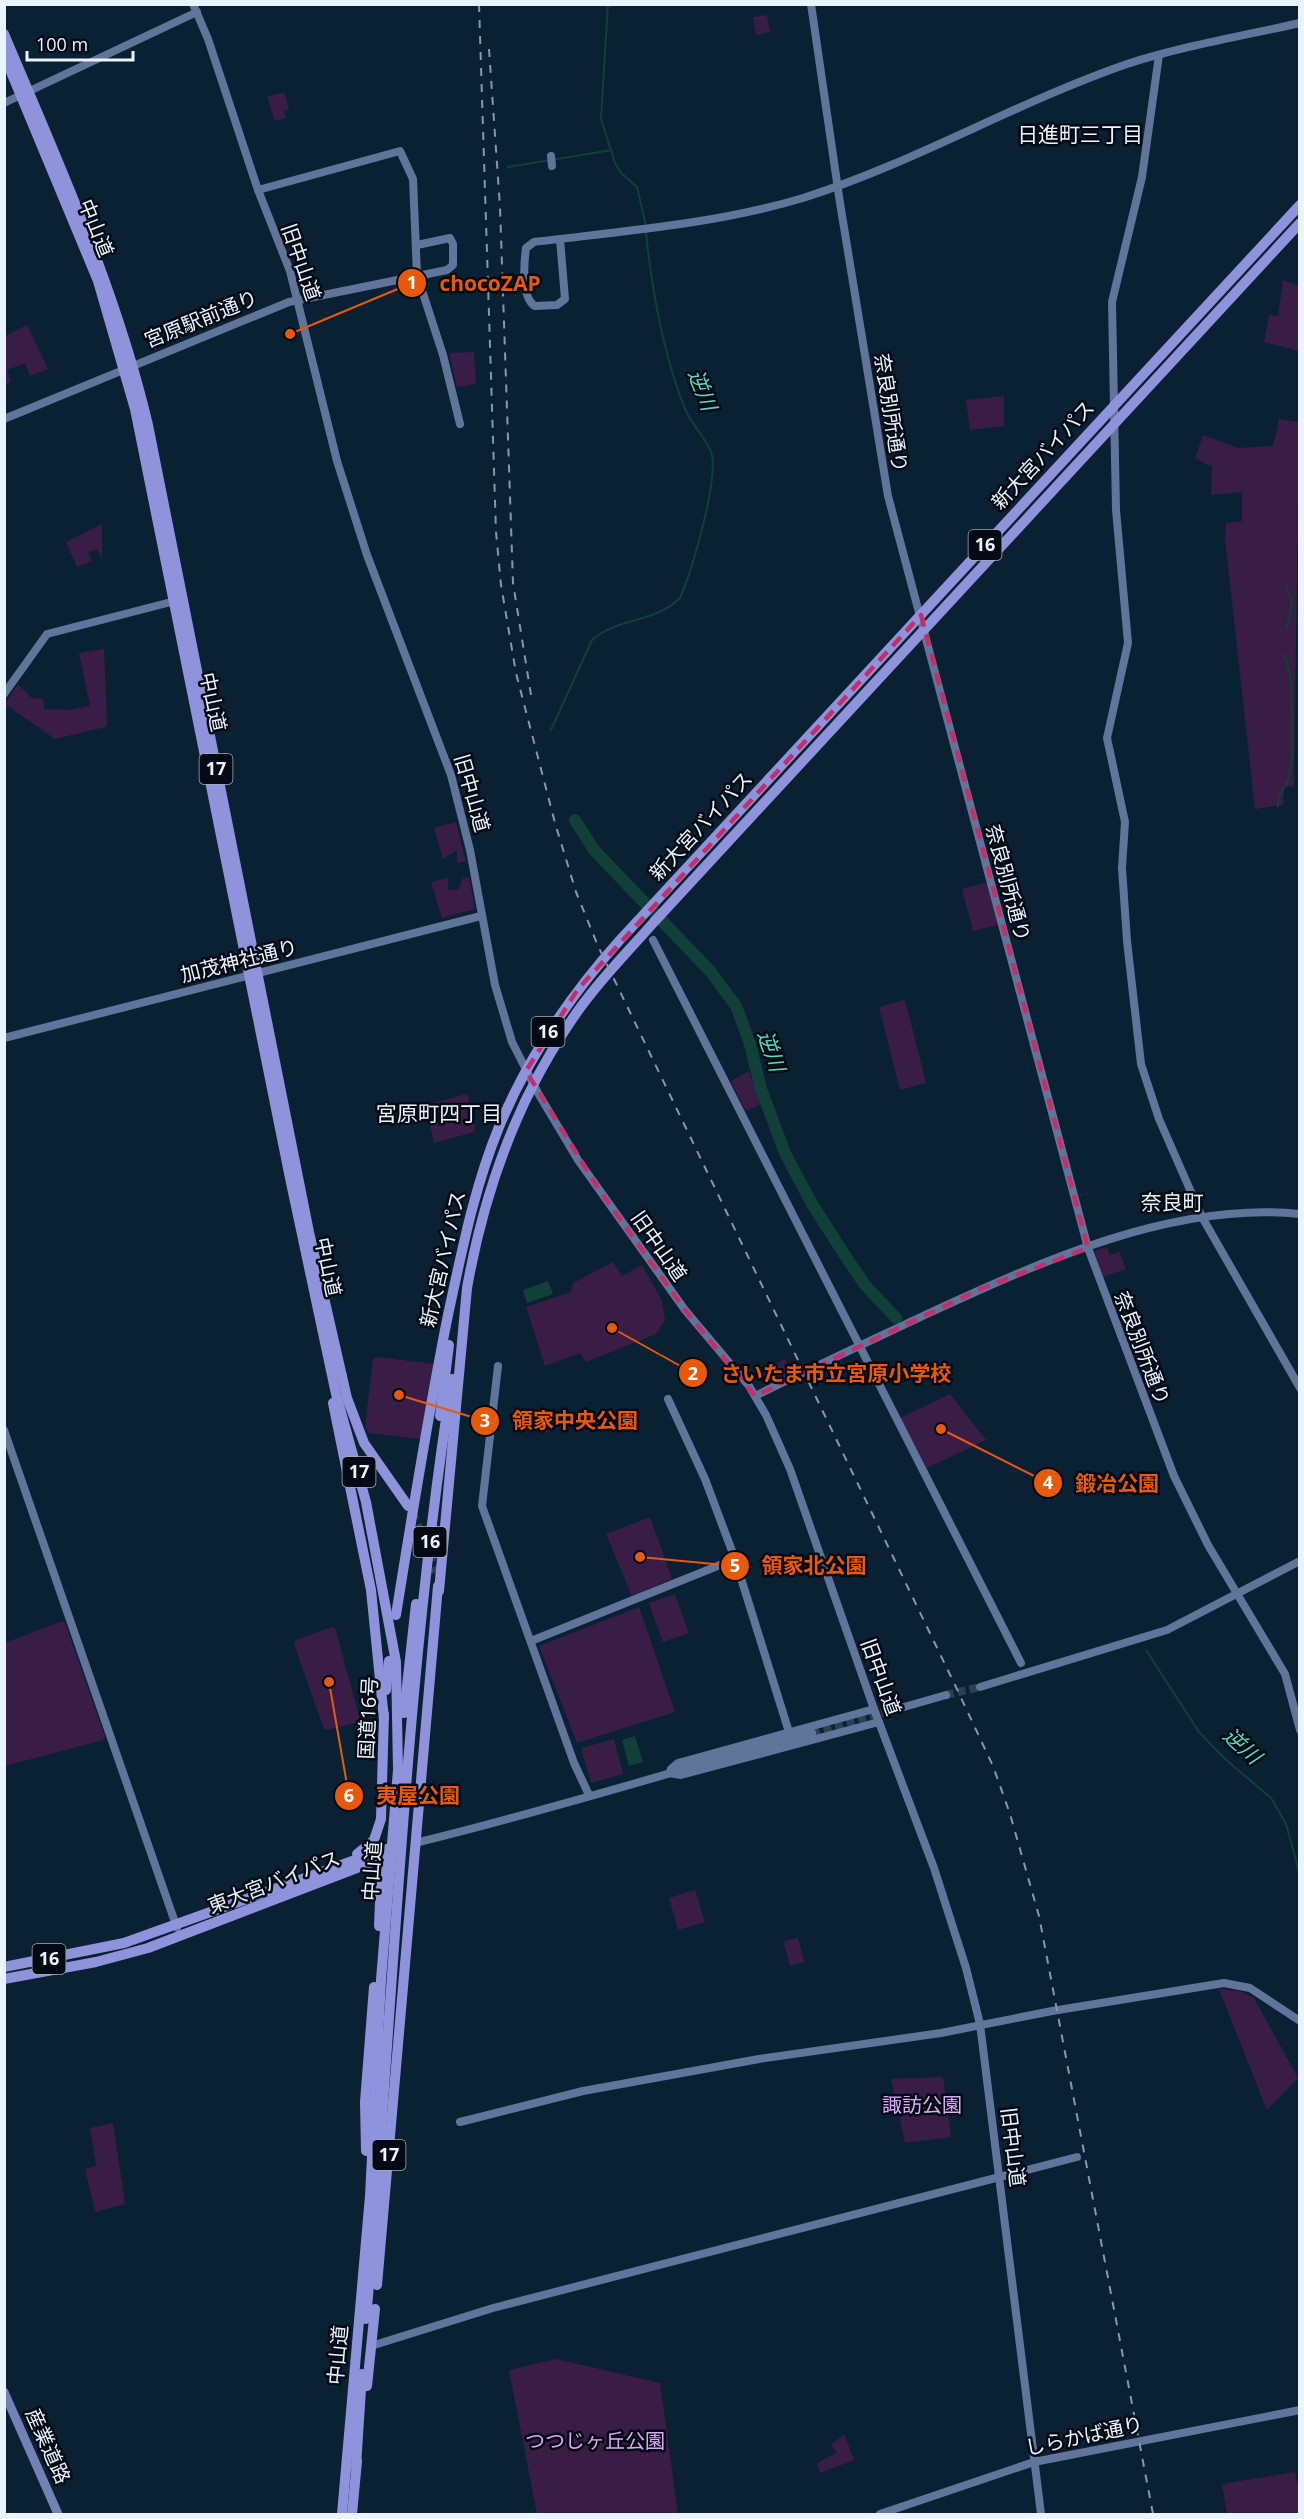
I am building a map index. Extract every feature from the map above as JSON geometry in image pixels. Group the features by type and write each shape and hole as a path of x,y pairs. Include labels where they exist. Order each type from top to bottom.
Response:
{"highway":[{"name":"中山道","path":"4,34 25,93 106,278 129,367 175,601 309,1232 347,1398 364,1443 408,1506"},
{"name":"中山道","path":"4,56 25,93"},
{"name":"新大宮バイパス","path":"396,1615 449,1311 476,1191 500,1125 534,1057 559,1015 593,971 1299,205"},
{"name":"新大宮バイパス","path":"439,1591 467,1288 481,1219 500,1159 522,1107 557,1042 601,983 1299,223"},
{"name":"中山道","path":"129,367 148,425 308,1263 336,1394 359,1472 384,1589 396,1662 400,1797 373,2197 342,2514"},
{"path":"308,1263 323,1360 371,1590 384,1719"},
{"name":"16","path":"400,1797 436,1484 467,1288"},
{"name":"16","path":"398,1770 430,1484 450,1344 449,1311"},
{"name":"中山道","path":"352,2514 371,2346 439,1591 436,1572"},
{"name":"国道16号","path":"339,1866 374,1840 381,1819 384,1719 389,1660"},
{"path":"381,1819 392,1833 415,1843"},
{"name":"東大宮バイパス","path":"4,1979 112,1958 180,1937 415,1843"},
{"path":"378,2267 365,2102 382,1855"},
{"name":"東大宮バイパス","path":"4,1967 109,1947 339,1866 382,1855"},
{"name":"17","path":"356,2466 373,2197"}],"main road":[{"name":"産業道路","path":"4,2392 58,2514"}],"street":[{"name":"奈良別所通り","path":"812,4 886,487 1088,1248 1174,1476 1194,1520 1285,1674 1299,1730"},
{"path":"4,103 195,8"},
{"name":"旧中山道","path":"195,8 298,299 348,498 367,555 451,775 470,850 481,916 502,1013 512,1042 538,1093 578,1160 685,1310 755,1396 790,1469 874,1709 934,1868 966,1968 980,2024 1041,2514"},
{"path":"560,239 565,299 557,305 535,306 527,295 526,248 534,242 752,212 838,185 1097,76 1159,55 1299,23"},
{"path":"1159,55 1142,177 1112,302 1116,510 1128,643 1107,738 1125,822 1122,868 1126,941 1141,1064 1159,1119 1202,1217 1299,1388"},
{"path":"258,190 400,151 413,179 417,275 443,354 460,424"},
{"name":"宮原駅前通り","path":"4,419 298,299 449,269 454,263 453,244 448,237 417,245"},
{"path":"4,694 47,634 175,601"},
{"name":"加茂神社通り","path":"4,1038 481,916"},
{"path":"653,940 1021,1663"},
{"path":"755,1396 1033,1266 1177,1221 1276,1212 1299,1214"},
{"path":"498,1366 482,1506 574,1763 589,1795"},
{"path":"668,1399 705,1479 735,1559 789,1732"},
{"path":"4,1430 180,1937"},
{"path":"531,1641 735,1559"},
{"path":"980,1686 1153,1635 1299,1562"},
{"path":"890,1712 946,1695"},
{"path":"666,1773 678,1763 874,1709"},
{"path":"835,1720 838,1732"},
{"path":"666,1773 681,1775 879,1722"},
{"path":"415,1843 491,1825 589,1795 812,1733"},
{"path":"460,2122 583,2091 759,2059 941,2033 980,2024 1224,1983 1250,1988 1299,2021"},
{"path":"371,2346 493,2308 1077,2157"},
{"name":"しらかば通り","path":"880,2514 1034,2462 1299,2410"}],"highlighted area":[{"path":"921,615 1088,1248 983,1288 755,1396 685,1310 598,1188 526,1071 578,989"}],"green space":[{"path":"767,15 770,32 756,35 753,17"},
{"path":"284,92 289,109 284,111 286,118 275,121 267,97"},
{"path":"1283,280 1299,286 1299,351 1264,342 1269,315 1278,316"},
{"path":"27,325 48,369 30,376 25,363 7,370 11,382 5,385 5,336"},
{"path":"474,352 476,384 457,387 449,353"},
{"path":"1004,396 1004,426 970,430 966,400"},
{"path":"1279,419 1299,422 1294,786 1284,788 1283,805 1255,809 1225,539 1226,523 1242,521 1242,492 1211,495 1212,467 1195,458 1203,435 1238,448 1273,446"},
{"path":"102,524 101,557 97,549 88,552 92,561 77,567 66,542"},
{"path":"104,649 107,724 105,727 55,739 5,704 18,684 32,698 43,699 44,709 68,710 90,706 79,653"},
{"path":"456,822 466,862 457,862 457,850 443,859 434,828"},
{"path":"469,877 475,909 442,918 431,882 448,878 448,890 458,890 463,878"},
{"path":"988,884 998,925 973,931 962,889"},
{"path":"905,1000 926,1083 900,1090 879,1007"},
{"path":"749,1071 760,1104 746,1111 731,1081"},
{"path":"466,1094 475,1127 474,1132 434,1143 426,1105"},
{"path":"1107,1247 1110,1255 1119,1252 1126,1269 1103,1277 1095,1254 1096,1250"},
{"path":"613,1262 622,1276 642,1265 662,1301 665,1320 656,1334 586,1362 580,1353 545,1366 526,1307 571,1292 573,1283"},
{"path":"376,1357 435,1364 421,1439 369,1433 365,1426 373,1359"},
{"path":"785,1359 792,1374 766,1386 759,1372"},
{"path":"950,1394 986,1440 927,1468 900,1418"},
{"path":"650,1517 672,1579 632,1596 606,1534"},
{"path":"675,1594 689,1633 663,1642 649,1603"},
{"path":"639,1607 675,1712 577,1743 539,1646"},
{"path":"62,1621 65,1623 105,1737 103,1740 5,1766 5,1643"},
{"path":"332,1627 335,1628 360,1719 359,1722 327,1730 324,1729 294,1644 296,1640"},
{"path":"614,1739 623,1774 591,1783 581,1748"},
{"path":"695,1890 705,1922 678,1930 669,1898"},
{"path":"798,1938 804,1962 790,1966 784,1944 785,1941"},
{"path":"1219,1989 1240,1991 1254,1998 1298,2078 1268,2109 1266,2108"},
{"name":"諏訪公園","path":"943,2077 951,2137 905,2143 891,2079"},
{"path":"113,2123 125,2204 95,2212 85,2169 96,2166 90,2128"},
{"name":"つつじヶ丘公園","path":"556,2359 660,2383 678,2514 537,2514 509,2370"},
{"path":"844,2434 854,2460 820,2473 817,2463 837,2453 831,2445"},
{"path":"1295,2472 1299,2490 1299,2514 1227,2514 1222,2484"}],"shaded area":[{"path":"548,1281 553,1294 527,1303 523,1290"},
{"path":"635,1736 643,1762 629,1766 622,1740"}],"waterway":[{"name":"逆川","path":"608,4 601,119 615,163 621,173 637,187 646,226"},
{"path":"508,167 612,150"},
{"name":"逆川","path":"551,730 592,640 613,627 659,612 680,598 691,568 708,503 712,482 711,452 685,409 670,366 655,300 646,232"},
{"path":"1286,587 1292,602 1287,628"},
{"path":"1278,807 1279,796 1288,780 1292,762 1291,680 1285,654"},
{"name":"逆川","path":"575,820 594,850 710,971 736,1006 750,1044 761,1089 785,1153 812,1204 846,1257 865,1285 896,1318"},
{"name":"逆川","path":"1146,1650 1199,1732 1225,1759 1271,1798 1286,1824 1300,1875"}],"tunnel":[{"path":"411,1511 436,1572"},
{"path":"946,1695 980,1687"},
{"path":"812,1733 890,1711"}],"railway":[{"path":"479,4 496,532 501,585 516,673 555,823 576,892 598,946 955,1685 993,1766 1010,1814 1039,1916 1153,2514"},
{"path":"489,49 500,207 513,583 531,695"}],"place":[{"name":"chocoZAP","path":"290,334"},
{"name":"さいたま市立宮原小学校","path":"612,1328"},
{"name":"領家中央公園","path":"399,1395"},
{"name":"鍛冶公園","path":"941,1429"},
{"name":"領家北公園","path":"640,1557"},
{"name":"夷屋公園","path":"329,1682"}],"district":[{"name":"日進町三丁目","path":"1080,135"},
{"name":"宮原町四丁目","path":"439,1114"},
{"name":"奈良町","path":"1172,1203"}]}
